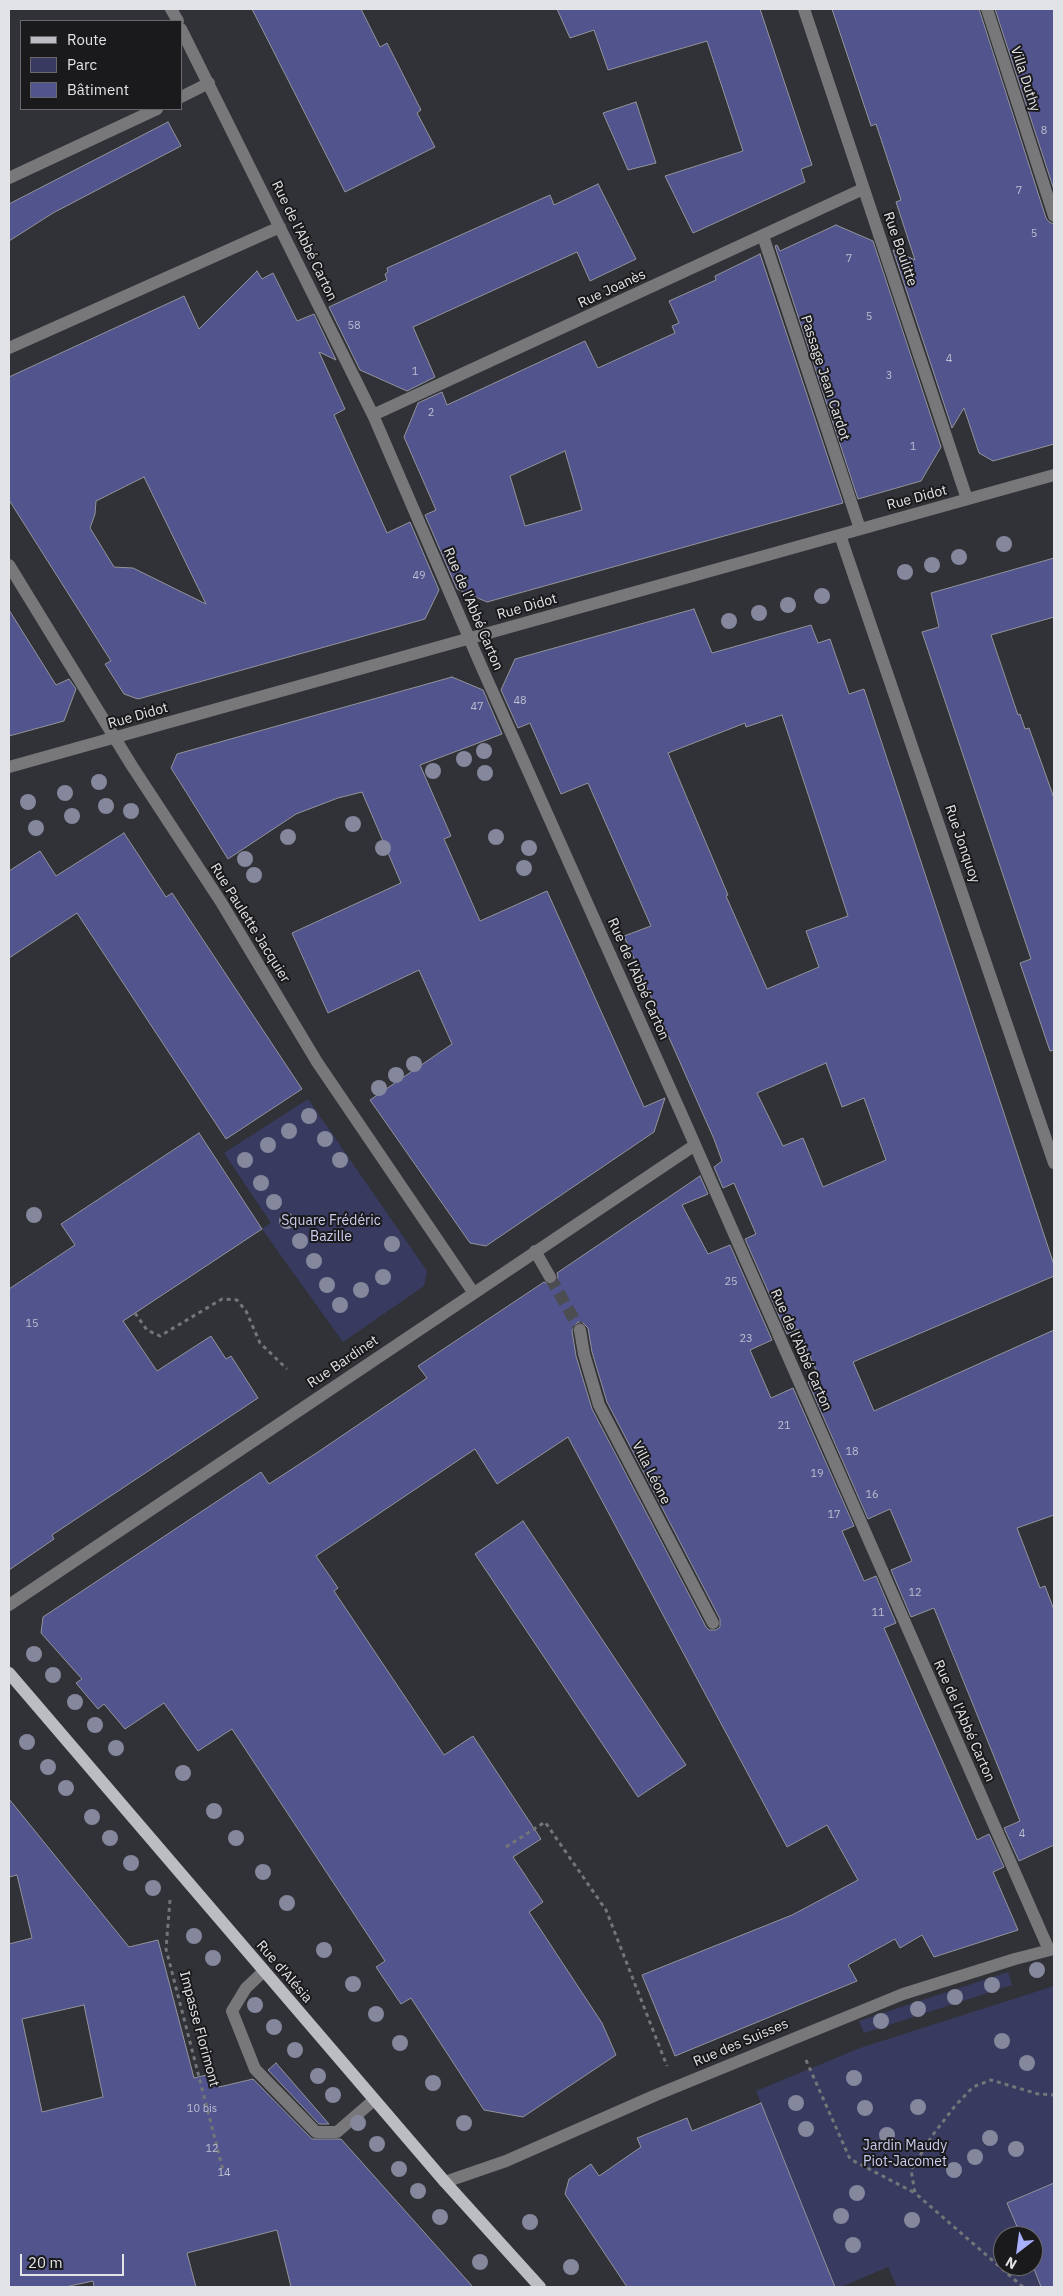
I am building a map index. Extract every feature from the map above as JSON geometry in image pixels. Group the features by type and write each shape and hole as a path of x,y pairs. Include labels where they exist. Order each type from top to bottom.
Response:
{"main road":[{"name":"Rue d'Alésia","path":"9,1673 374,2100 540,2287"}],"street":[{"path":"171,9 177,20"},
{"name":"Rue Boulitte","path":"804,9 967,499"},
{"name":"Villa Duthy","path":"987,9 1054,216"},
{"name":"Rue de l'Abbé Carton","path":"182,31 373,415 469,638 1052,1950"},
{"path":"182,96 209,83"},
{"path":"9,178 155,110"},
{"name":"Rue Joanès","path":"373,415 863,189"},
{"path":"9,348 280,227"},
{"name":"Passage Jean Cardot","path":"762,236 860,529"},
{"name":"Rue Didot","path":"9,767 1054,475"},
{"name":"Rue Jonquoy","path":"840,535 1054,1163"},
{"name":"Rue Paulette Jacquier","path":"9,565 116,738 221,902 317,1062 473,1292"},
{"name":"Rue Bardinet","path":"9,1605 473,1292 695,1145"},
{"path":"535,1251 550,1277"},
{"name":"Villa Léone","path":"580,1330 584,1354 599,1405 712,1623"},
{"name":"Rue des Suisses","path":"445,2182 506,2161 656,2095 903,1994 1052,1950"},
{"path":"264,1971 246,1988 232,2011 255,2069 316,2132 337,2132 374,2100"}],"path":[{"path":"136,1313 147,1330 160,1336 222,1299 237,1300 246,1311 260,1343 287,1369"},
{"path":"506,1847 546,1822 606,1910 667,2066"},
{"name":"Impasse Florimont","path":"170,1892 166,1948 223,2170"},
{"path":"810,2069 850,2159 916,2193 1023,2287"},
{"path":"916,2193 911,2170 932,2136 955,2106 973,2087 991,2080 1038,2094 1054,2095"}],"green space":[{"name":"Square Frédéric Bazille","path":"308,1099 427,1271 424,1286 343,1342 262,1229 271,1223 224,1153"},
{"path":"1008,1972 1012,1985 864,2033 859,2021"},
{"name":"Jardin Maudy Piot-Jacomet","path":"1054,1986 1054,2183 1008,2202 1017,2226 993,2226 993,2276 1037,2276 1041,2287 897,2287 888,2267 841,2287 835,2287 756,2091 860,2048"}],"building":[{"path":"252,9 361,9 380,47 387,43 421,110 417,113 435,147 345,192"},
{"path":"557,9 760,9 812,165 801,169 805,182 693,233 665,176 743,151 707,41 608,70 594,30 570,38"},
{"path":"832,9 979,9 1046,218 1054,224 1054,444 993,461 979,453 964,408 952,428 893,250 915,260 896,202 901,200 876,124 871,126"},
{"path":"995,9 1054,9 1054,190"},
{"path":"636,102 656,163 628,170 603,113"},
{"path":"168,122 181,146 53,213 9,241 9,204"},
{"path":"598,184 636,259 590,281 577,252 413,327 435,377 407,391 360,370 329,307 387,280 385,274 388,272 387,268 550,195 554,205"},
{"path":"836,225 873,241 941,447 921,481 858,499 775,246 777,245 780,251"},
{"path":"760,254 843,503 487,602 457,589 425,515 436,510 404,437 418,403 442,392 447,405 585,341 598,368 675,333 672,326 679,323 669,301 716,280 715,276","holes":["565,451 582,510 525,526 510,476"]},
{"path":"257,271 262,279 273,273 297,321 314,314 336,360 319,352 345,409 334,415 387,533 410,522 439,590 425,619 138,699 124,694 105,664 111,661 9,500 9,377 184,296 199,329","holes":["144,477 206,604 133,568 114,567 90,528 95,514 96,501"]},
{"path":"1054,558 1054,617 991,635 1018,715 1020,714 1025,729 1029,728 1054,798 1054,1050 1050,1051 1020,963 1031,959 922,632 939,627 931,593"},
{"path":"694,609 712,653 811,625 818,643 830,639 849,694 864,689 1054,1265 1054,1276 853,1362 874,1411 1054,1330 1054,1515 1017,1528 1040,1588 1045,1586 1054,1610 1054,1845 1019,1861 1004,1828 1020,1821 934,1608 911,1617 891,1570 912,1561 890,1509 868,1519 808,1382 819,1377 798,1329 787,1334 745,1239 756,1234 734,1183 723,1188 714,1167 722,1161 714,1139 624,936 651,926 588,783 561,794 530,723 518,728 501,690 515,659","holes":["782,715 848,916 806,931 819,967 767,989 726,896 728,895 668,753 745,723 746,727","826,1063 842,1107 864,1098 886,1160 823,1187 803,1138 783,1146 757,1093"]},
{"path":"9,610 56,685 69,679 76,689 64,721 9,736"},
{"path":"452,677 483,690 502,734 420,765 451,836 444,839 480,921 547,891 644,1107 665,1098 654,1132 486,1246 470,1243 370,1100 452,1044 419,970 328,1013 292,933 401,883 362,792 338,798 296,814 228,859 171,768 177,754"},
{"path":"124,833 166,897 172,893 302,1089 226,1139 77,913 9,958 9,871 40,851 56,876"},
{"path":"199,1133 262,1229 123,1321 157,1371 211,1336 226,1359 231,1356 258,1398 52,1535 54,1539 9,1570 9,1289 75,1245 61,1224"},
{"path":"700,1176 708,1194 682,1205 708,1254 730,1245 772,1340 750,1350 771,1398 793,1388 854,1526 842,1531 864,1581 876,1576 896,1623 884,1628 977,1840 989,1834 1004,1867 993,1872 1018,1930 934,1957 922,1935 900,1948 895,1939 848,1965 857,1981 675,2056 642,1975 792,1915 858,1880 827,1825 787,1847 568,1437 497,1484 475,1449 316,1556 338,1588 334,1591 444,1755 473,1736 541,1839 513,1857 543,1902 529,1912 602,2023 616,2055 523,2117 484,2110 411,1998 401,2004 376,1967 385,1961 232,1729 198,1751 164,1703 125,1729 104,1704 98,1709 76,1683 82,1679 41,1633 43,1617 261,1472 269,1484 318,1452 427,1378 418,1366 544,1282 550,1285 554,1284 558,1277 557,1273","holes":["578,1322 583,1323 588,1328 592,1352 607,1402 720,1619 720,1627 716,1630 709,1630 706,1627 592,1409 576,1356 572,1331"]},
{"path":"523,1521 686,1765 638,1797 475,1554"},
{"path":"9,1799 129,1947 158,1940 194,2078 215,2073 219,2087 253,2079 312,2139 341,2139 473,2287 291,2287 277,2230 187,2253 196,2287 94,2287 93,2281 65,2287 9,2287 9,1944 32,1938 17,1875 9,1877","holes":["84,2005 103,2097 42,2112 22,2019"]},
{"path":"276,2063 329,2124 319,2124 268,2070"},
{"path":"761,2103 835,2287 627,2287 565,2194 569,2179 591,2164 599,2176 641,2147 637,2138 687,2118 692,2131"},
{"path":"1054,2183 1054,2287 1041,2287 1037,2276 1043,2276 1043,2226 1017,2226 1007,2203"}],"tunnel":[{"path":"550,1277 580,1330"}]}
